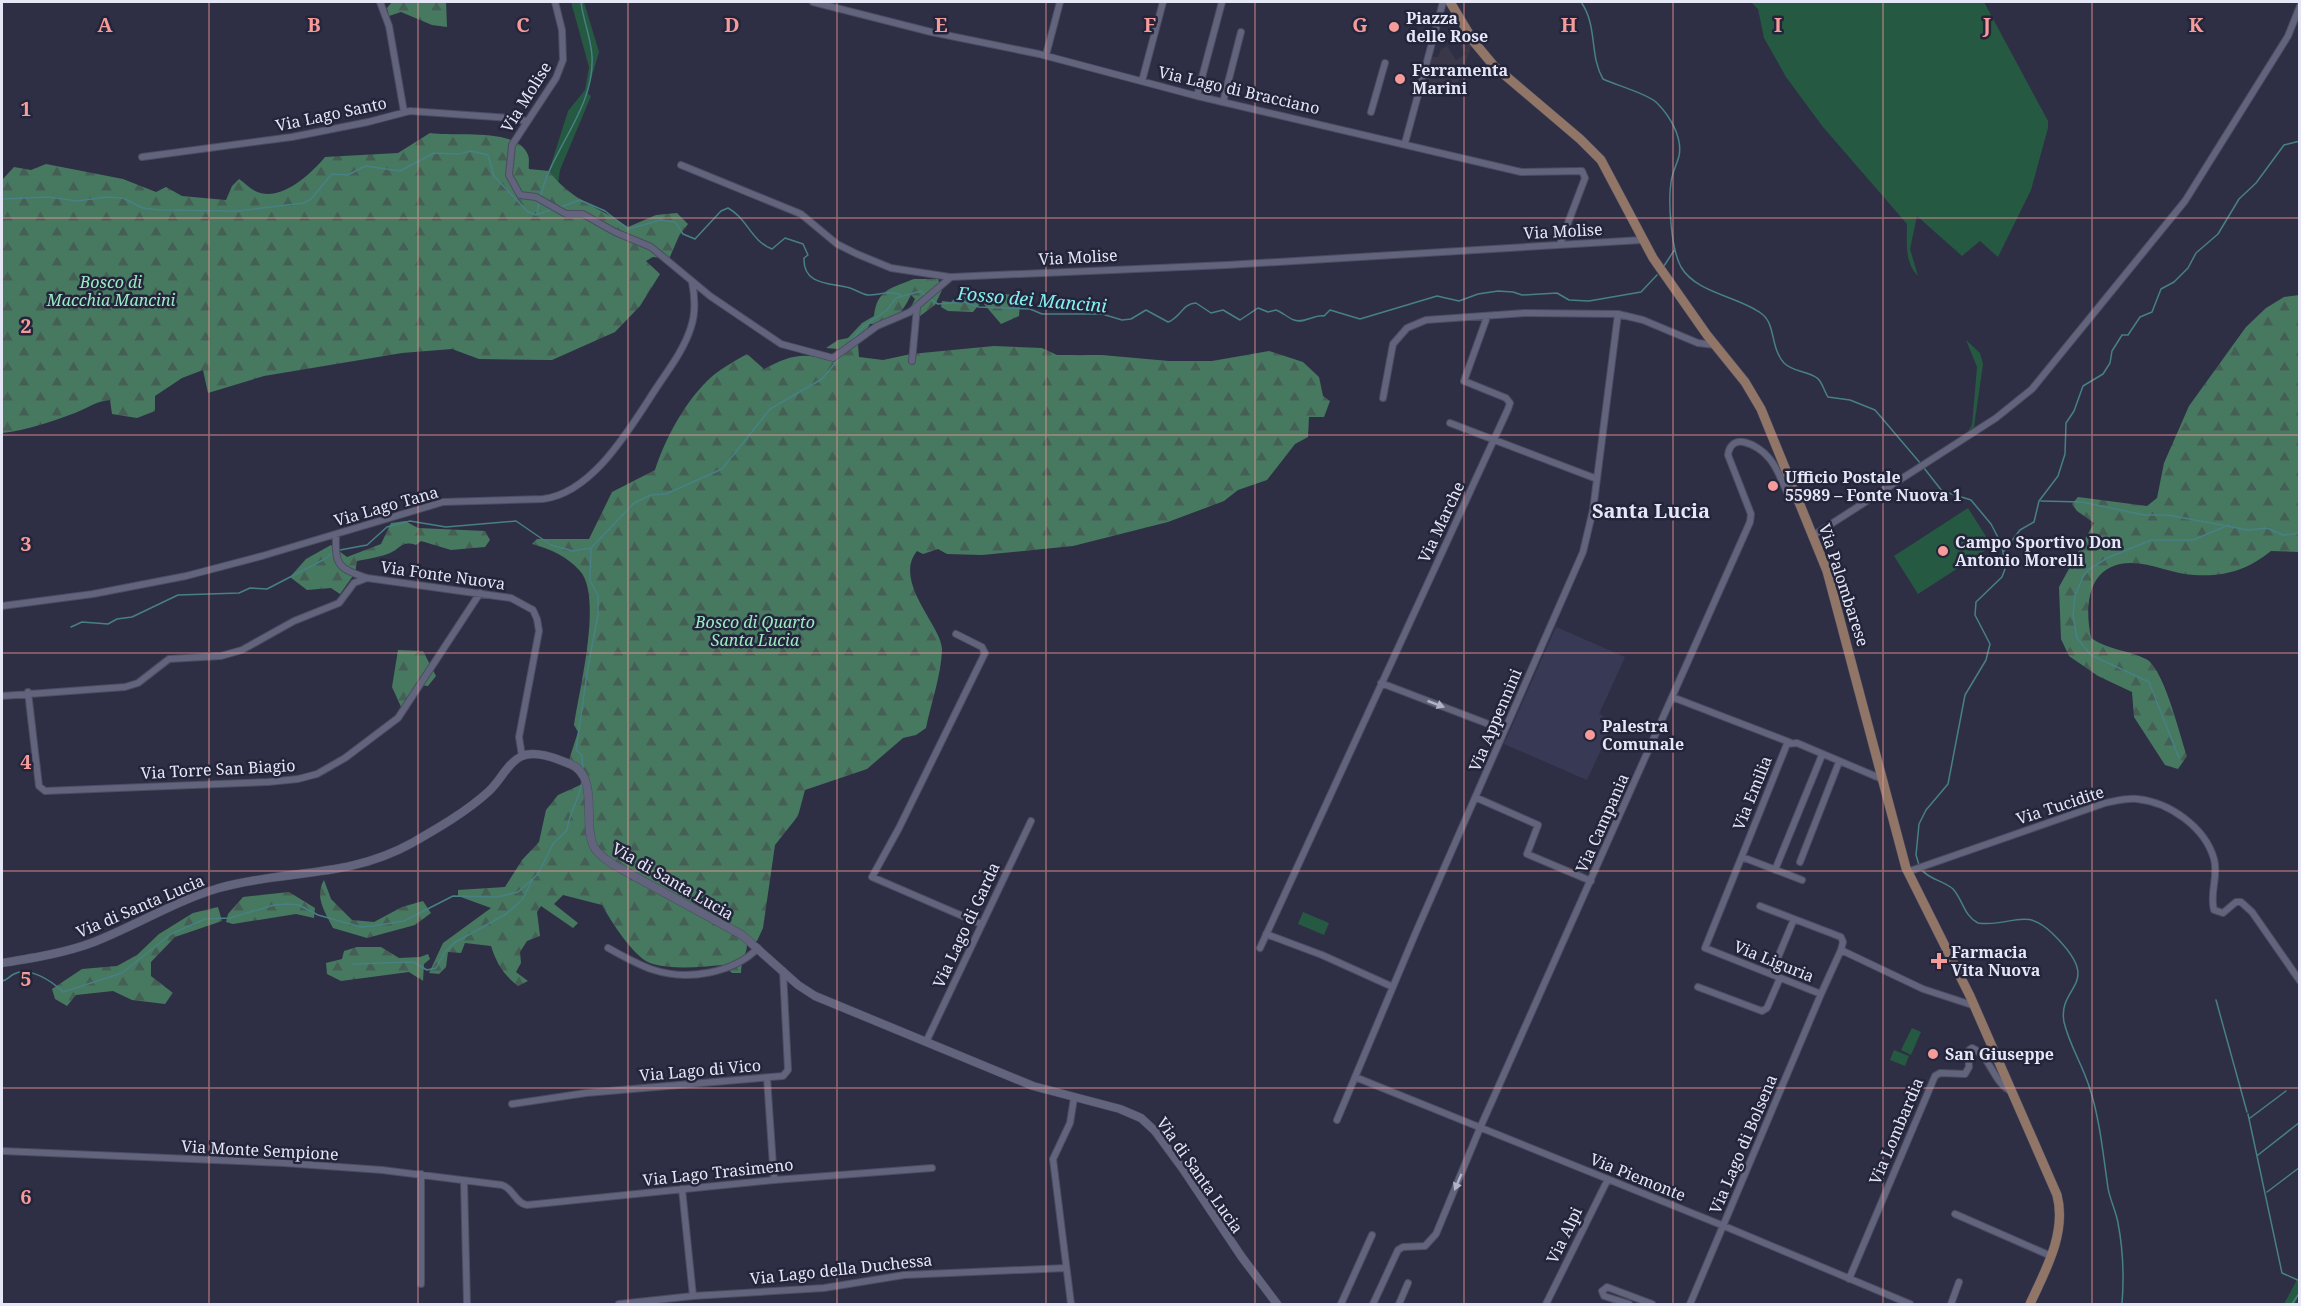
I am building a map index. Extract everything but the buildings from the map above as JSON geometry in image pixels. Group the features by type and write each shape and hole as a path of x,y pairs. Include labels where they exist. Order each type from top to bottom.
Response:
{"main road":[{"name":"Via Palombarese","path":"1443,3 1488,60 1597,156 1642,240 1702,328 1754,395 1814,536 1834,595 1882,779 1911,870 2014,1092 2049,1171 2059,1202 2059,1228 2051,1256 2030,1305"}],"street":[{"path":"380,2 389,26 404,112"},
{"name":"Via Molise","path":"555,2 564,47 562,67 512,145 510,181 520,195 536,197 566,214 583,214 625,237 651,247 692,282"},
{"name":"Via Lago di Bracciano","path":"813,2 931,32 1046,55 1197,96 1527,173 1584,172 1585,178 1560,244"},
{"path":"1046,55 1060,2"},
{"path":"1142,81 1163,2"},
{"path":"1197,96 1222,2"},
{"path":"1405,143 1443,3"},
{"path":"1814,536 1954,443 1996,418 2032,389 2185,201 2288,36 2300,6"},
{"path":"1223,102 1241,32"},
{"path":"1371,112 1384,63"},
{"name":"Via Lago Santo","path":"141,157 292,137 368,122 404,112 511,118 526,121"},
{"name":"Via Molise","path":"681,165 801,214 837,244 876,262 904,272 951,277 1227,265 1642,240"},
{"path":"692,282 785,346 833,358 876,326 903,316 917,307 951,277"},
{"name":"Via Lago Tana","path":"2,606 93,594 172,579 336,538 437,504 543,500 573,487 595,470 622,441 680,352 693,319 695,301 692,282"},
{"path":"912,361 917,307"},
{"path":"1383,398 1392,347 1407,328 1430,319 1487,317 1532,312 1618,314 1638,318 1687,338 1715,345"},
{"name":"Via Appennini","path":"1337,1120 1477,798 1504,730 1586,553 1618,314"},
{"name":"Via Marche","path":"1260,948 1495,438 1509,401 1502,396 1468,384 1464,380 1479,346 1487,317"},
{"path":"1687,338 1702,328"},
{"path":"1450,423 1495,438 1597,479"},
{"name":"Via Campania","path":"1373,1305 1398,1250 1405,1247 1425,1246 1433,1239 1750,519 1728,455 1730,447 1736,442 1743,441 1766,454 1787,492 1795,490"},
{"name":"Via Fonte Nuova","path":"336,538 336,555 342,568 367,578 480,593 520,602 530,608 537,619 538,638 519,737 522,756"},
{"path":"2,696 28,692 125,687 138,683 169,659 221,656 239,651 294,621 339,603 354,583 367,578"},
{"name":"Via Torre San Biagio","path":"28,692 39,786 45,791 218,785 304,778 345,758 398,718 480,593"},
{"path":"956,634 982,647 985,653 899,828 872,877 981,924"},
{"path":"1381,683 1504,730"},
{"path":"1672,697 1789,742"},
{"name":"Via Emilia","path":"1705,948 1789,742 1882,779"},
{"name":"Via di Santa Lucia","path":"2,963 49,955 89,944 179,901 220,888 266,879 328,872 385,855 411,843 471,806 492,788 512,764 522,756 540,755 570,764 582,772 591,841 598,854 742,935 810,993 1024,1082 1074,1098 1120,1109 1148,1124 1277,1305"},
{"path":"1775,870 1822,755"},
{"path":"1800,862 1839,762"},
{"path":"1477,798 1538,825 1527,854 1591,881"},
{"name":"Via Tucidite","path":"1911,870 2105,803 2136,799 2154,802 2183,817 2203,837 2210,850 2215,868 2211,901 2214,910 2223,914 2236,902 2241,902 2252,912 2300,981"},
{"name":"Via Lago di Garda","path":"926,1041 1032,821"},
{"path":"1742,857 1802,880"},
{"path":"1760,906 1840,937 1843,942 1842,950 1932,993 1975,1006"},
{"path":"1771,974 1794,919"},
{"path":"1266,934 1393,987"},
{"path":"608,948 655,970 683,974 731,967 745,960 758,948"},
{"name":"Via Liguria","path":"1705,948 1821,994 1842,950"},
{"name":"Via Lago di Vico","path":"512,1104 586,1093 783,1076 788,1070 783,971"},
{"path":"1698,987 1762,1011 1767,1008 1780,978"},
{"name":"Via Lago di Bolsena","path":"1690,1305 1821,994"},
{"name":"Via Lombardia","path":"1848,1279 1935,1076 1940,1073 1965,1074 1969,1067 1968,1051 1972,1048 1983,1056 2003,1086 2014,1092"},
{"name":"Via Piemonte","path":"1355,1077 1724,1226 1910,1305"},
{"path":"767,1078 774,1180"},
{"path":"1071,1305 1053,1159 1068,1128 1074,1098"},
{"name":"Via Monte Sempione","path":"2,1151 284,1163 421,1174 502,1185 513,1193"},
{"name":"Via Lago Trasimeno","path":"513,1193 519,1203 527,1205 774,1180 932,1168"},
{"path":"421,1174 421,1284"},
{"name":"Via Alpi","path":"1546,1305 1608,1179"},
{"path":"464,1180 467,1305"},
{"path":"682,1189 693,1296"},
{"path":"1954,1214 2051,1256"},
{"path":"1341,1305 1372,1235"},
{"name":"Via Lago della Duchessa","path":"619,1304 693,1296 824,1288 904,1275 1066,1268"},
{"path":"1951,1305 1959,1282"},
{"path":"1399,1305 1408,1283"},
{"path":"1629,1305 1604,1296 1602,1291 1607,1287 1652,1305"}],"shaded area":[{"path":"1462,27 1472,45 1455,90 1461,92 1460,96 1424,87 1432,57 1438,57 1441,49 1447,46 1456,60 1466,54 1453,33"},
{"path":"1556,627 1625,657 1599,714 1614,721 1587,780 1504,744"}],"green space":[{"path":"392,2 446,2 447,27 432,25 401,12 389,16 387,8"},
{"path":"571,2 584,2 599,52 587,93 591,96 560,170 558,184 549,171 568,111 585,90 589,67"},
{"path":"1751,2 1984,2 2048,121 2031,190 1998,257 1980,241 1962,256 1917,216 1910,249 1918,276 1908,258 1907,224 1823,127 1786,77 1764,38 1758,9"},
{"name":"Bosco di Macchia Mancini","path":"430,133 485,135 512,140 522,146 528,155 529,169 549,171 576,197 628,227 656,215 677,213 688,224 679,236 669,259 653,257 646,261 660,274 640,306 615,332 552,360 479,359 452,349 402,353 264,376 208,393 203,370 182,378 155,396 155,411 137,418 112,414 110,400 96,403 48,422 2,433 2,180 14,167 31,170 46,164 123,179 156,192 166,187 182,196 226,200 232,186 239,179 255,191 265,194 274,193 303,179 325,157 398,153"},
{"name":"Bosco di Quarto Santa Lucia","path":"914,279 938,279 942,290 935,305 920,316 910,309 915,299 911,295 896,317 885,322 870,324 858,345 859,357 883,360 911,354 994,346 1042,348 1057,355 1212,361 1269,351 1303,362 1319,377 1323,396 1330,401 1324,417 1309,417 1308,437 1295,444 1267,480 1238,490 1224,501 1168,522 1073,546 982,555 947,554 938,549 923,554 917,551 911,563 910,576 914,590 940,640 942,650 938,680 926,728 916,735 903,738 867,769 805,790 798,816 775,845 763,928 757,941 747,941 741,973 732,973 723,965 679,967 661,966 646,961 631,948 602,905 563,895 554,904 578,923 573,928 541,906 537,912 540,936 527,941 520,952 521,963 516,972 528,981 518,986 513,982 501,968 491,946 465,943 461,953 448,952 446,967 439,974 429,973 443,943 491,908 458,896 458,890 505,887 522,860 539,842 546,810 558,795 589,781 584,769 569,760 578,732 574,725 588,645 590,622 587,584 580,571 570,561 532,544 537,539 589,539 612,492 655,470 664,446 683,411 711,377 721,370 747,354 764,369 780,361 802,356 827,360 838,349 826,348 838,340 848,338 862,323 874,316 878,300 882,295"},
{"path":"960,293 973,294 982,301 973,312 948,311 941,307 942,301 951,302"},
{"path":"993,293 1014,295 1020,303 1019,316 1001,324 984,304"},
{"path":"2299,295 2299,552 2271,551 2235,571 2216,575 2186,574 2139,563 2117,565 2106,570 2092,588 2088,612 2091,638 2104,645 2146,659 2159,675 2171,703 2187,756 2178,769 2165,765 2134,717 2132,692 2098,676 2069,656 2061,639 2059,587 2094,523 2077,511 2072,504 2078,497 2147,506 2157,498 2164,463 2189,406 2246,327 2266,308 2284,297"},
{"path":"1966,340 1980,353 1983,364 1974,427 1968,431 1972,425 1977,367"},
{"name":"Campo Sportivo Don Antonio Morelli","path":"1968,508 1992,546 1918,594 1894,556"},
{"path":"405,521 418,528 485,531 490,540 485,547 451,550 421,541 416,545 405,544 386,554 357,561 355,573 340,594 331,588 307,590 290,577 306,559 331,545 347,557 381,544 391,523"},
{"path":"398,650 423,651 436,676 428,686 418,685 402,709 392,687"},
{"path":"324,880 331,899 352,920 374,922 402,907 423,901 431,913 415,925 367,938 333,928 320,898"},
{"path":"289,892 315,908 314,918 296,914 233,924 226,922 228,914 243,897"},
{"path":"218,907 222,921 175,937 151,962 151,976 173,993 165,1004 132,1000 113,991 76,995 67,1006 55,999 52,989 82,969 117,966 137,955 159,934 193,913"},
{"path":"1303,912 1329,923 1324,935 1298,924"},
{"path":"357,947 381,947 399,958 420,957 428,954 430,959 424,964 423,981 409,972 341,981 327,974 326,963 342,959 344,951"},
{"path":"1912,1028 1921,1032 1911,1055 1901,1050"},
{"path":"1894,1050 1909,1056 1905,1066 1890,1060"},
{"path":"2299,1276 2299,1295 2295,1304 2284,1304"}],"waterway":[{"path":"541,195 546,178 580,110 591,75 592,56 581,2"},
{"path":"1581,2 1590,21 1596,60 1603,79 1653,100 1666,114 1677,134 1680,149 1672,175 1670,213 1675,249 1681,267 1697,283 1762,314 1769,324 1777,350 1784,363 1817,378 1828,397 1850,400 1875,410 1921,464"},
{"path":"2004,551 2020,530 2034,522 2039,501 2058,476 2065,454 2066,423 2074,411 2083,386 2103,374 2110,363 2112,351 2122,335 2128,335 2140,317 2152,312 2161,289 2174,282 2188,268 2196,253 2218,234 2239,199 2256,183 2284,145 2300,141"},
{"path":"2,199 49,197 77,201 106,197 123,198 143,208 159,210 238,211 304,203 311,199 332,174 348,175 365,166 400,171 434,153 459,154 471,151 488,155 494,176 528,212 536,215 553,209"},
{"path":"561,207 580,200 605,211 628,229 661,220 675,222 683,234 695,239 721,211 728,208 740,218 759,241 772,249 785,238 803,244 808,255 804,258 805,267 812,278 868,295 889,293 901,295"},
{"path":"537,213 539,203"},
{"name":"Fosso dei Mancini","path":"1664,266 1675,249"},
{"name":"Fosso dei Mancini","path":"930,299 938,304 964,302 979,307 1030,309 1042,314 1102,314 1122,320 1131,319 1146,310 1168,322 1188,305 1196,303 1211,313 1223,310 1240,320 1258,308 1268,312 1276,310 1298,321 1324,316 1330,310 1360,319 1437,296 1459,301 1478,294 1498,291 1522,295 1557,293 1569,300 1589,301 1641,292 1657,275"},
{"name":"Fosso dei Mancini","path":"851,341 864,326 887,310 896,298 921,291 926,296"},
{"name":"Fosso dei Mancini","path":"340,550 367,545 387,527 410,521 446,527 516,521 551,545 573,551 591,548 634,503 651,495 666,494 722,469 770,409 822,379 842,355"},
{"path":"1919,865 1916,855 1919,824 1926,810 1948,784 1965,695 1986,660 1990,644 1975,615 1976,602 2002,577 2005,569 2002,545 1991,524 1971,500 1942,491 1924,468"},
{"path":"2041,501 2082,502 2144,515 2168,515 2248,530 2267,528 2283,535 2300,533"},
{"path":"2179,758 2149,682 2091,655 2077,638 2073,615 2075,595 2088,570 2107,558 2151,540 2193,540 2229,525"},
{"path":"583,771 582,755 576,750 598,615 598,595 590,581 591,548"},
{"name":"Fosso dei Mancini","path":"71,627 82,622 108,624 117,619 132,617 178,595 239,593 250,588 267,589 323,560 335,551"},
{"path":"2,981 20,972 33,973 47,979 63,992 122,973 171,934 205,919 230,918 274,905 299,905 318,915 361,927 404,921 453,896 497,897 518,892 538,874 553,844 567,830 582,781"},
{"path":"1921,869 1928,876 1953,889 1973,920 1990,924 2025,919 2034,921 2053,934 2076,964 2078,975 2064,1009 2064,1022 2089,1086 2099,1124 2108,1188 2121,1243 2122,1304"},
{"path":"352,964 413,962 427,970 436,968 445,952 454,943 506,914 522,900 533,879"},
{"path":"2216,1000 2247,1112"},
{"path":"2250,1118 2286,1091"},
{"path":"2248,1114 2282,1273 2300,1281"},
{"path":"2258,1155 2300,1122"},
{"path":"2267,1192 2300,1167"},
{"path":"2292,1304 2300,1292"}],"place":[{"name":"Piazza delle Rose","path":"1394,27"},
{"name":"Ferramenta Marini","path":"1400,79"},
{"name":"Ufficio Postale 55989 – Fonte Nuova 1","path":"1773,486"},
{"name":"Campo Sportivo Don Antonio Morelli","path":"1943,551"},
{"name":"Palestra Comunale","path":"1590,735"},
{"name":"Farmacia Vita Nuova","path":"1939,961"},
{"name":"San Giuseppe","path":"1933,1054"}],"district":[{"name":"Santa Lucia","path":"1651,510"}]}
